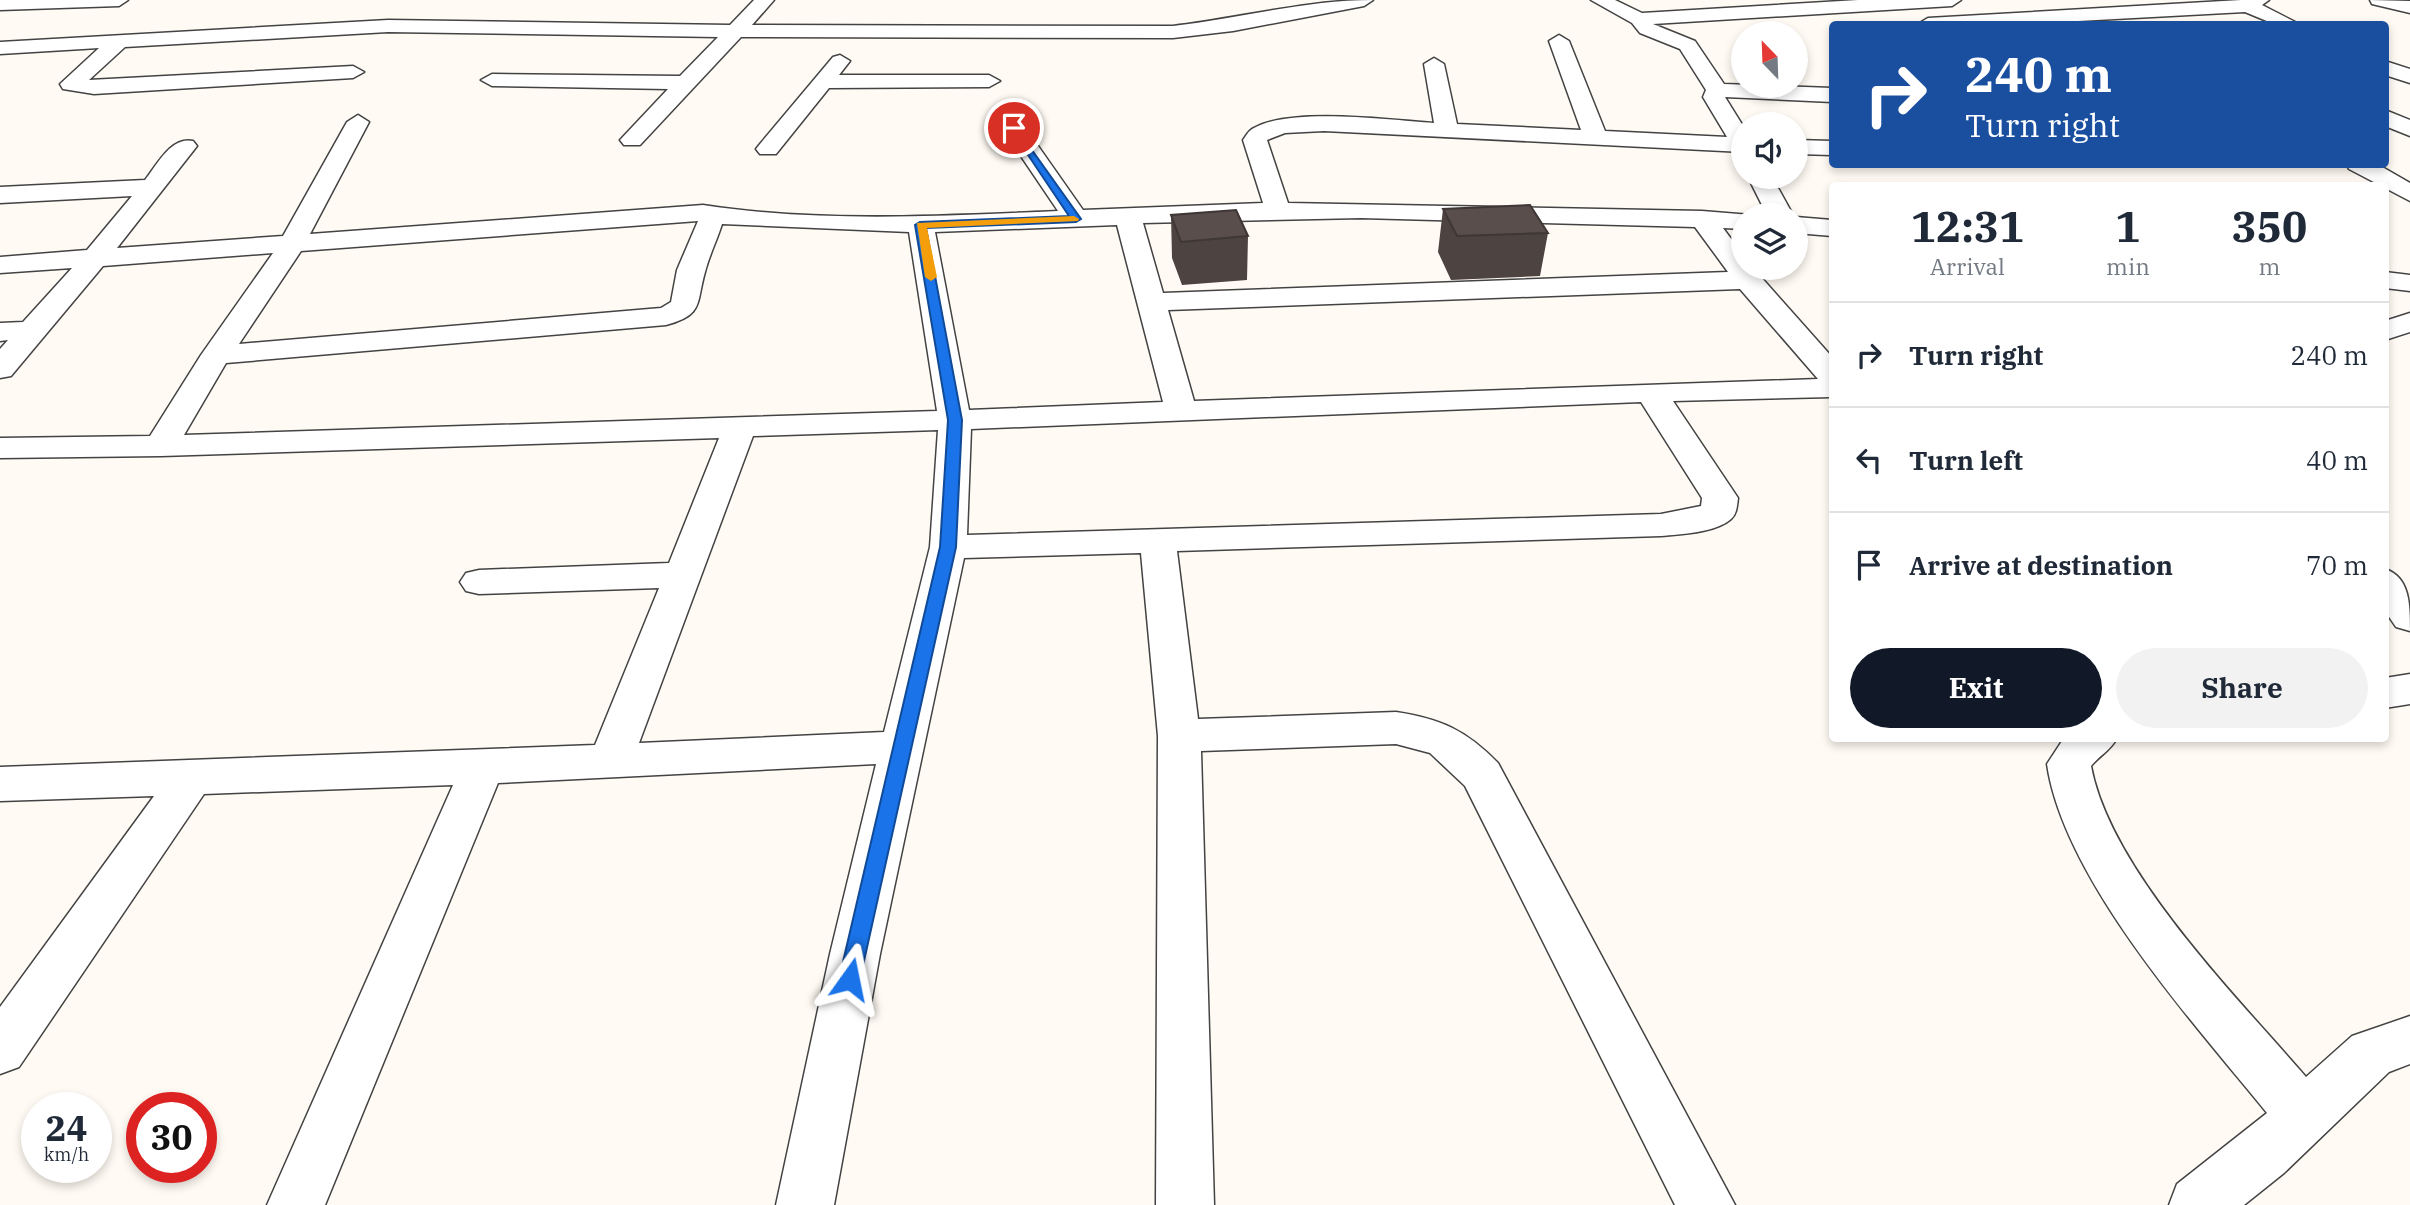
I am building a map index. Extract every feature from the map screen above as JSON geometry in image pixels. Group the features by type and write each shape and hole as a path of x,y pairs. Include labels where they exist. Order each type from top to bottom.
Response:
{"street":[{"path":"0,4 119,0"},
{"path":"632,140 765,0"},
{"path":"0,48 388,26 523,30 1174,32 1233,25 1364,0"},
{"path":"1607,0 1639,19 1647,29 1688,45 1717,90"},
{"path":"1639,19 1952,0"},
{"path":"2047,0 2084,20"},
{"path":"2148,0 2192,21"},
{"path":"2379,0 2410,7"},
{"path":"0,19 25,2"},
{"path":"2045,21 2084,20 2254,3 2284,21"},
{"path":"303,31 318,13"},
{"path":"768,149 865,29"},
{"path":"120,41 71,83 94,88 353,72"},
{"path":"1559,41 1596,138"},
{"path":"1434,64 1447,130"},
{"path":"2389,69 2410,77"},
{"path":"492,80 687,83"},
{"path":"824,82 989,81"},
{"path":"1717,90 1829,95"},
{"path":"1717,90 1714,97 1731,125"},
{"path":"2389,119 2410,129"},
{"path":"161,446 216,355 288,250 358,122"},
{"path":"1279,210 1255,140 1260,133 1283,126 1314,124 1731,144"},
{"path":"1014,128 1076,219"},
{"path":"2389,146 2410,144"},
{"path":"0,369 91,264 185,146"},
{"path":"1808,147 1829,148"},
{"path":"2365,168 2410,193"},
{"path":"0,195 153,187"},
{"path":"0,275 91,264 723,221 920,225 1279,210 1731,220"},
{"path":"1128,216 1181,411"},
{"path":"1702,219 1731,257"},
{"path":"216,355 666,316 683,308 691,270 723,221"},
{"path":"805,1205 855,954 948,547 955,420 920,225"},
{"path":"1808,226 1829,228"},
{"path":"0,265 91,264"},
{"path":"1151,302 1748,280 1829,373"},
{"path":"2389,330 2410,322"},
{"path":"0,332 32,330"},
{"path":"0,448 161,446 539,431 955,420 1651,391 1829,388"},
{"path":"948,547 1661,525 1693,521 1718,512 1720,498 1651,391"},
{"path":"611,760 680,575 740,427"},
{"path":"1158,542 1179,736 1185,1205"},
{"path":"479,582 680,575"},
{"path":"2389,587 2410,618"},
{"path":"2389,692 2410,689"},
{"path":"1179,736 1396,728 1426,732 1456,746 1482,775 1706,1205"},
{"path":"2088,742 2069,764 2072,792 2129,899 2154,936 2304,1115"},
{"path":"0,784 483,767 902,747"},
{"path":"296,1205 483,767"},
{"path":"0,1050 191,778"},
{"path":"2198,1205 2264,1153 2371,1053 2410,1040"}],"building":[{"path":"1530,205 1548,233 1457,236 1443,209"},
{"path":"1236,210 1248,236 1181,242 1171,215"}],"slow traffic":[{"path":"931,277 920,225 1074,219"}],"route":[{"path":"850,979 948,547 955,420 938,313 920,225 1076,219 1014,128"}]}
